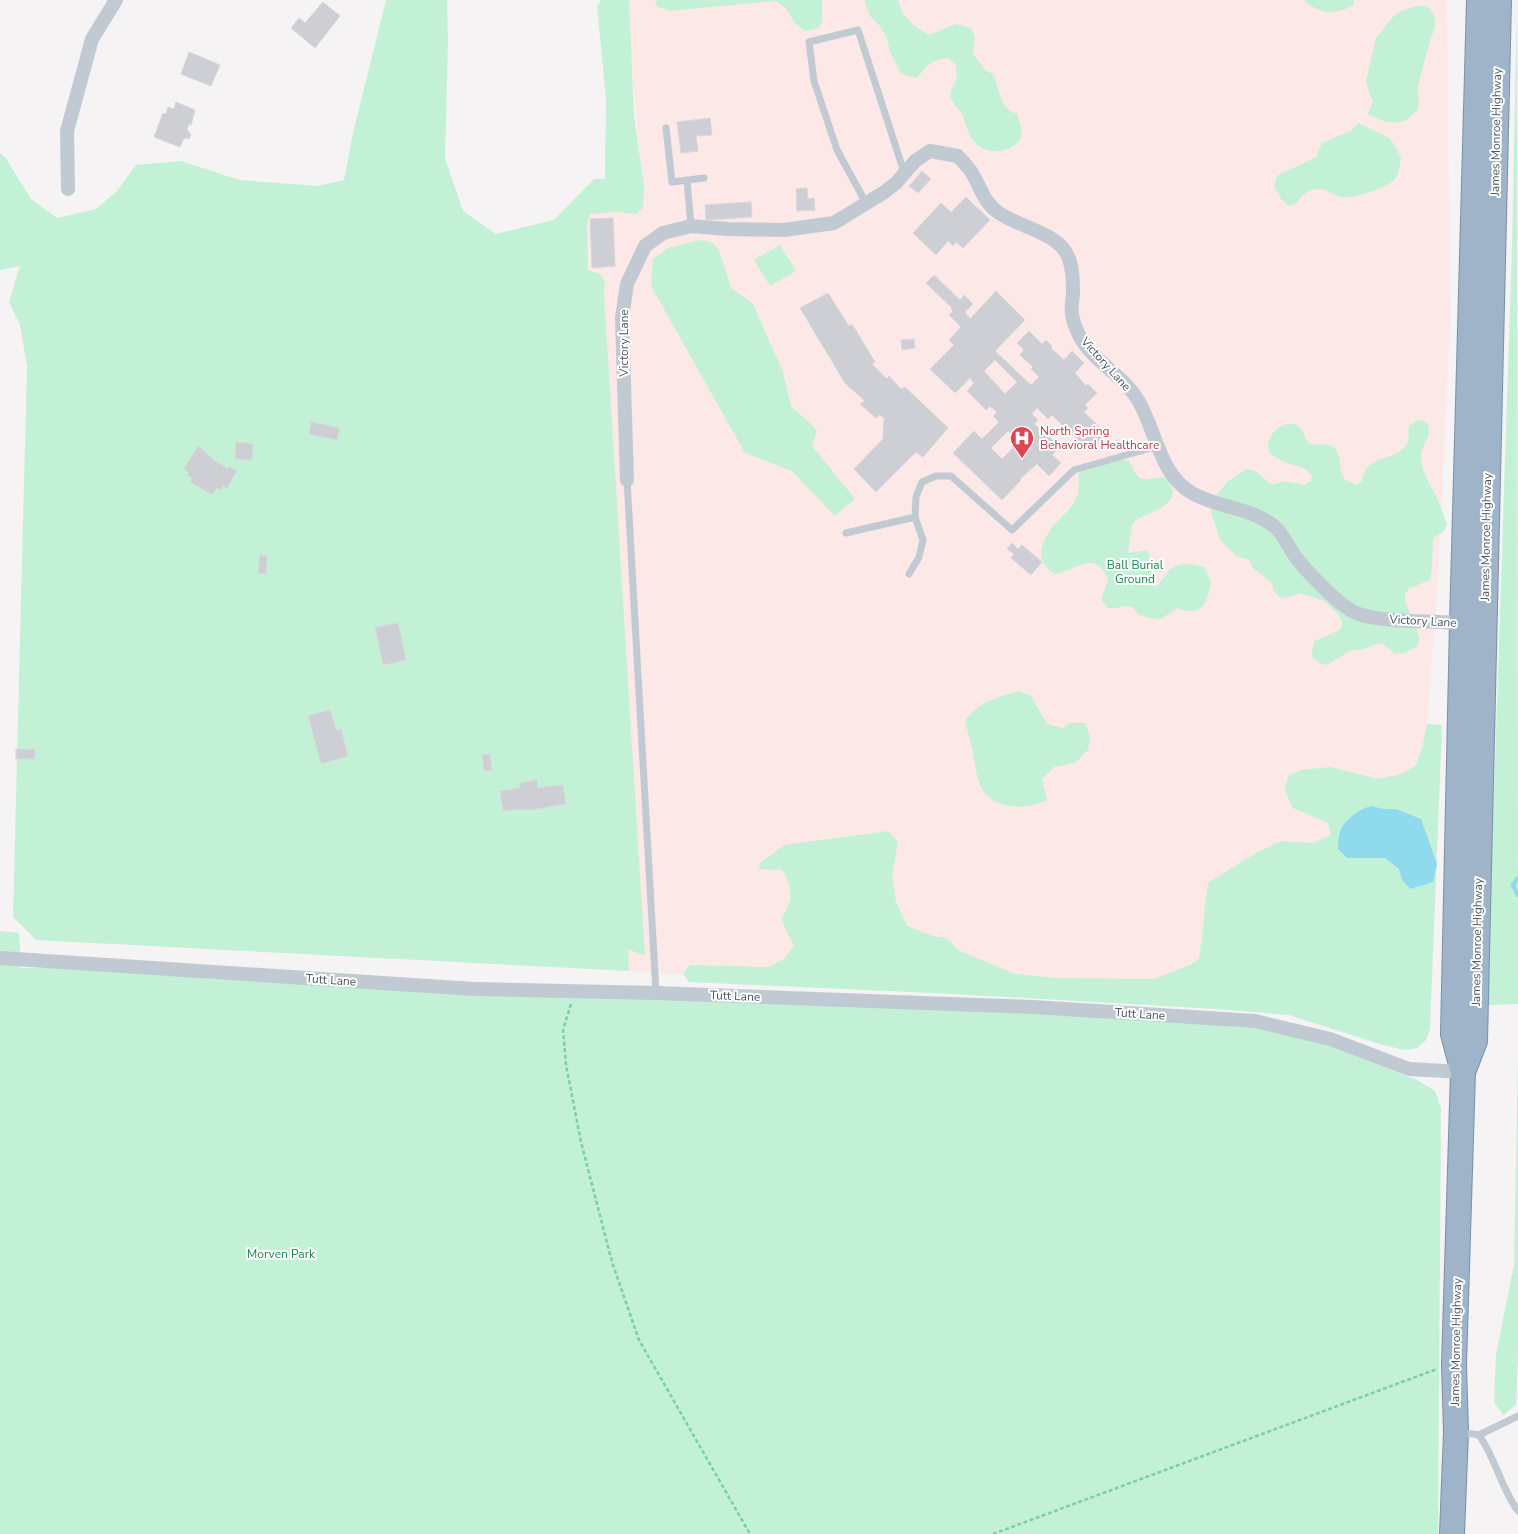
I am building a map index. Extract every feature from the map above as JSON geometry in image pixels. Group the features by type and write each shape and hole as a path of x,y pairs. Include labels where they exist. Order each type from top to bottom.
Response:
{"highway":[{"name":"James Monroe Highway","path":"1452,1534 1456,1432 1454,1365 1463,1072 1475,1041 1473,624 1479,0"},
{"name":"James Monroe Highway","path":"1473,624 1499,0"},
{"name":"James Monroe Highway","path":"1456,1432 1468,1534"}],"street":[{"path":"68,189 67,131 92,39 116,0"},
{"name":"Victory Lane","path":"627,480 622,318 627,284 645,246 663,232 691,226 784,230 834,223 896,183 915,161 930,151 958,156 972,174 986,201 999,213 1056,242 1066,251 1072,270 1072,313 1080,336 1090,350 1125,384 1138,400 1168,469 1176,480 1191,493 1218,505 1242,510 1256,516 1278,530 1296,556 1314,577 1353,612 1373,618 1473,624"},
{"name":"Tutt Lane","path":"0,958 464,988 1033,1007 1255,1021 1330,1039 1409,1069 1463,1072"}],"lane":[{"path":"866,203 837,150 814,81 809,42 858,30 904,172"},
{"path":"666,128 672,182 704,178"},
{"path":"687,180 691,226"},
{"path":"909,574 919,557 923,540 915,517 916,497 922,482 936,476 951,476 1012,530 1074,470 1158,446"},
{"path":"627,480 656,993"},
{"path":"846,533 915,517"},
{"path":"1456,1432 1479,1436 1518,1416"},
{"path":"1479,1436 1486,1446 1508,1498 1518,1511"}],"path":[{"path":"577,991 562,1030 566,1065 581,1142 612,1262 639,1340 750,1534"},
{"path":"993,1534 1434,1369 1454,1365"}],"shaded area":[{"name":"North Spring Behavioral Healthcare","path":"626,0 1447,0 1450,320 1438,577 1406,1005 696,976 629,971 593,341 554,220 594,179 642,178"}],"green space":[{"path":"386,0 447,0 448,42 445,159 463,211 496,234 554,220 594,179 605,179 606,98 597,7 601,0 629,0 634,115 644,186 643,207 637,214 616,212 590,214 587,224 588,270 600,274 605,282 604,294 645,956 628,949 629,971 36,940 13,917 27,366 20,325 9,302 20,266 0,270 0,153 5,157 31,199 57,218 96,209 117,191 136,165 181,161 239,180 318,186 344,180 353,133"},
{"path":"655,0 822,0 822,21 819,28 805,31 794,22 786,8 776,1 669,11 657,6"},
{"path":"864,0 898,0 902,12 913,25 927,34 932,34 955,24 971,28 975,37 973,54 985,70 993,74 1003,103 1017,114 1022,131 1018,142 1014,146 996,151 990,151 976,144 970,136 962,114 951,98 951,91 957,76 956,65 947,58 930,64 917,78 901,74 890,52 887,38 880,26 870,16"},
{"path":"1304,0 1354,0 1354,5 1340,11 1328,12 1316,9"},
{"path":"1517,0 1518,1004 1487,1005 1512,248"},
{"path":"1417,6 1427,6 1435,19 1418,86 1419,105 1411,117 1405,120 1393,123 1380,120 1368,114 1373,101 1366,81 1376,38 1393,17 1401,11"},
{"path":"1358,123 1390,138 1401,157 1395,179 1378,189 1362,195 1341,197 1319,189 1312,190 1302,196 1296,204 1289,206 1281,199 1274,186 1277,176 1316,157 1322,143 1352,130"},
{"path":"700,240 711,242 719,250 731,288 753,304 783,372 791,406 817,430 812,446 855,499 835,516 792,471 745,453 651,286 653,259 668,248"},
{"path":"780,245 796,271 770,286 754,260"},
{"path":"1420,420 1427,422 1429,428 1428,437 1421,454 1423,469 1447,525 1444,531 1433,538 1430,580 1410,588 1405,593 1405,601 1420,638 1417,646 1405,653 1395,654 1383,644 1378,643 1365,649 1352,650 1327,665 1322,664 1313,657 1313,646 1315,641 1340,630 1342,623 1339,615 1324,601 1301,593 1287,598 1280,597 1275,592 1271,582 1254,569 1249,560 1236,556 1220,540 1211,512 1216,496 1227,482 1247,469 1256,471 1269,483 1275,484 1284,481 1304,485 1311,481 1312,476 1305,469 1287,463 1270,454 1268,446 1271,436 1284,425 1294,424 1299,427 1309,444 1333,447 1338,455 1343,477 1356,485 1362,481 1370,465 1398,453 1404,448 1408,442 1409,426"},
{"name":"Ball Burial Ground","path":"1122,459 1129,461 1136,475 1140,478 1165,477 1171,486 1172,494 1170,500 1165,505 1135,521 1132,525 1128,553 1148,550 1154,587 1159,584 1169,571 1182,564 1204,567 1211,581 1208,597 1198,610 1177,608 1161,619 1139,615 1132,607 1108,608 1101,600 1108,579 1103,570 1097,565 1085,563 1055,574 1044,563 1041,551 1045,538 1074,503 1078,490 1079,473 1094,466"},
{"path":"1019,691 1031,696 1047,724 1063,728 1070,723 1085,723 1090,737 1088,750 1075,763 1054,767 1042,779 1047,800 1022,807 996,802 984,792 978,778 965,722 981,706 996,698"},
{"path":"1427,724 1442,725 1430,1029 1426,1040 1417,1048 1405,1050 1383,1045 1289,1015 953,994 689,982 683,973 690,965 768,967 784,959 794,946 781,919 790,901 789,883 782,870 759,869 760,863 785,845 888,831 898,842 892,875 896,902 907,926 933,936 947,938 958,950 1015,974 1058,978 1153,979 1190,965 1199,959 1208,883 1256,853 1281,841 1313,843 1331,835 1328,823 1293,808 1285,791 1288,776 1301,770 1330,767 1378,779 1402,774 1416,765"},
{"name":"Morven Park","path":"0,931 19,933 21,968 131,966 1260,1019 1417,1080 1435,1091 1441,1108 1438,1534 0,1534"},
{"path":"1518,1059 1518,1354 1516,1405 1503,1415 1494,1402 1496,1355 1514,1265"}],"water":[{"path":"1371,806 1396,809 1421,819 1437,864 1433,882 1410,889 1402,880 1399,869 1385,858 1347,858 1338,849 1339,834 1348,819 1357,812"}],"building":[{"path":"323,2 340,16 315,48 291,28 299,18 305,23"},
{"path":"189,52 220,65 211,86 181,74"},
{"path":"176,102 195,110 191,125 189,124 187,130 191,135 189,139 184,138 180,147 154,137 163,113 166,114 168,107 174,109"},
{"path":"710,118 712,135 696,136 698,151 681,153 677,122"},
{"path":"922,171 931,179 918,193 909,186"},
{"path":"807,188 808,199 814,198 815,210 797,211 796,189"},
{"path":"966,197 990,220 963,248 956,242 953,246 948,241 936,255 913,233 941,203 951,212"},
{"path":"751,202 752,217 706,220 705,205"},
{"path":"613,218 615,266 592,268 590,219"},
{"path":"934,275 960,300 964,295 973,304 965,312 970,319 996,291 1025,320 995,351 1031,385 1039,377 1031,369 1033,367 1020,355 1024,350 1017,343 1029,331 1042,344 1046,340 1052,346 1051,348 1064,360 1072,351 1084,363 1075,373 1086,386 1088,384 1097,393 1085,405 1088,408 1084,412 1106,433 1089,451 1052,415 1048,419 1037,408 1032,414 1038,420 1034,424 1060,447 1052,455 1061,463 1049,476 1037,464 1020,479 1002,500 953,453 974,431 982,439 999,422 993,416 997,412 990,406 986,410 967,391 974,383 970,378 955,393 930,369 954,345 949,340 961,327 949,315 953,311 952,308 926,283","holes":["995,360 1017,382 1005,394 984,371","1008,431 1019,442 1002,459 991,448"]},
{"path":"828,293 849,326 852,324 875,362 872,364 887,379 889,376 901,389 905,387 948,428 923,457 916,452 876,492 854,469 883,439 884,418 880,415 876,418 860,404 865,401 845,383 800,308"},
{"path":"914,339 915,348 902,350 901,340"},
{"path":"311,422 340,428 337,440 309,434"},
{"path":"236,442 253,444 252,460 235,459"},
{"path":"198,446 228,469 229,466 237,471 227,488 223,486 221,490 217,488 212,495 190,482 192,478 187,475 189,472 184,469"},
{"path":"1012,543 1018,549 1022,545 1042,562 1031,575 1011,558 1014,554 1007,549"},
{"path":"260,555 267,556 266,574 258,573"},
{"path":"398,623 406,660 383,665 375,627"},
{"path":"330,710 336,730 341,729 348,756 321,764 308,716"},
{"path":"16,749 35,749 35,759 16,759"},
{"path":"490,754 492,770 484,771 482,755"},
{"path":"537,780 538,788 563,785 566,804 530,810 503,811 500,791 520,788 519,783"}],"waterway":[{"path":"1518,878 1513,885 1518,895"}],"place":[{"name":"North Spring Behavioral Healthcare","path":"1022,459"}]}
